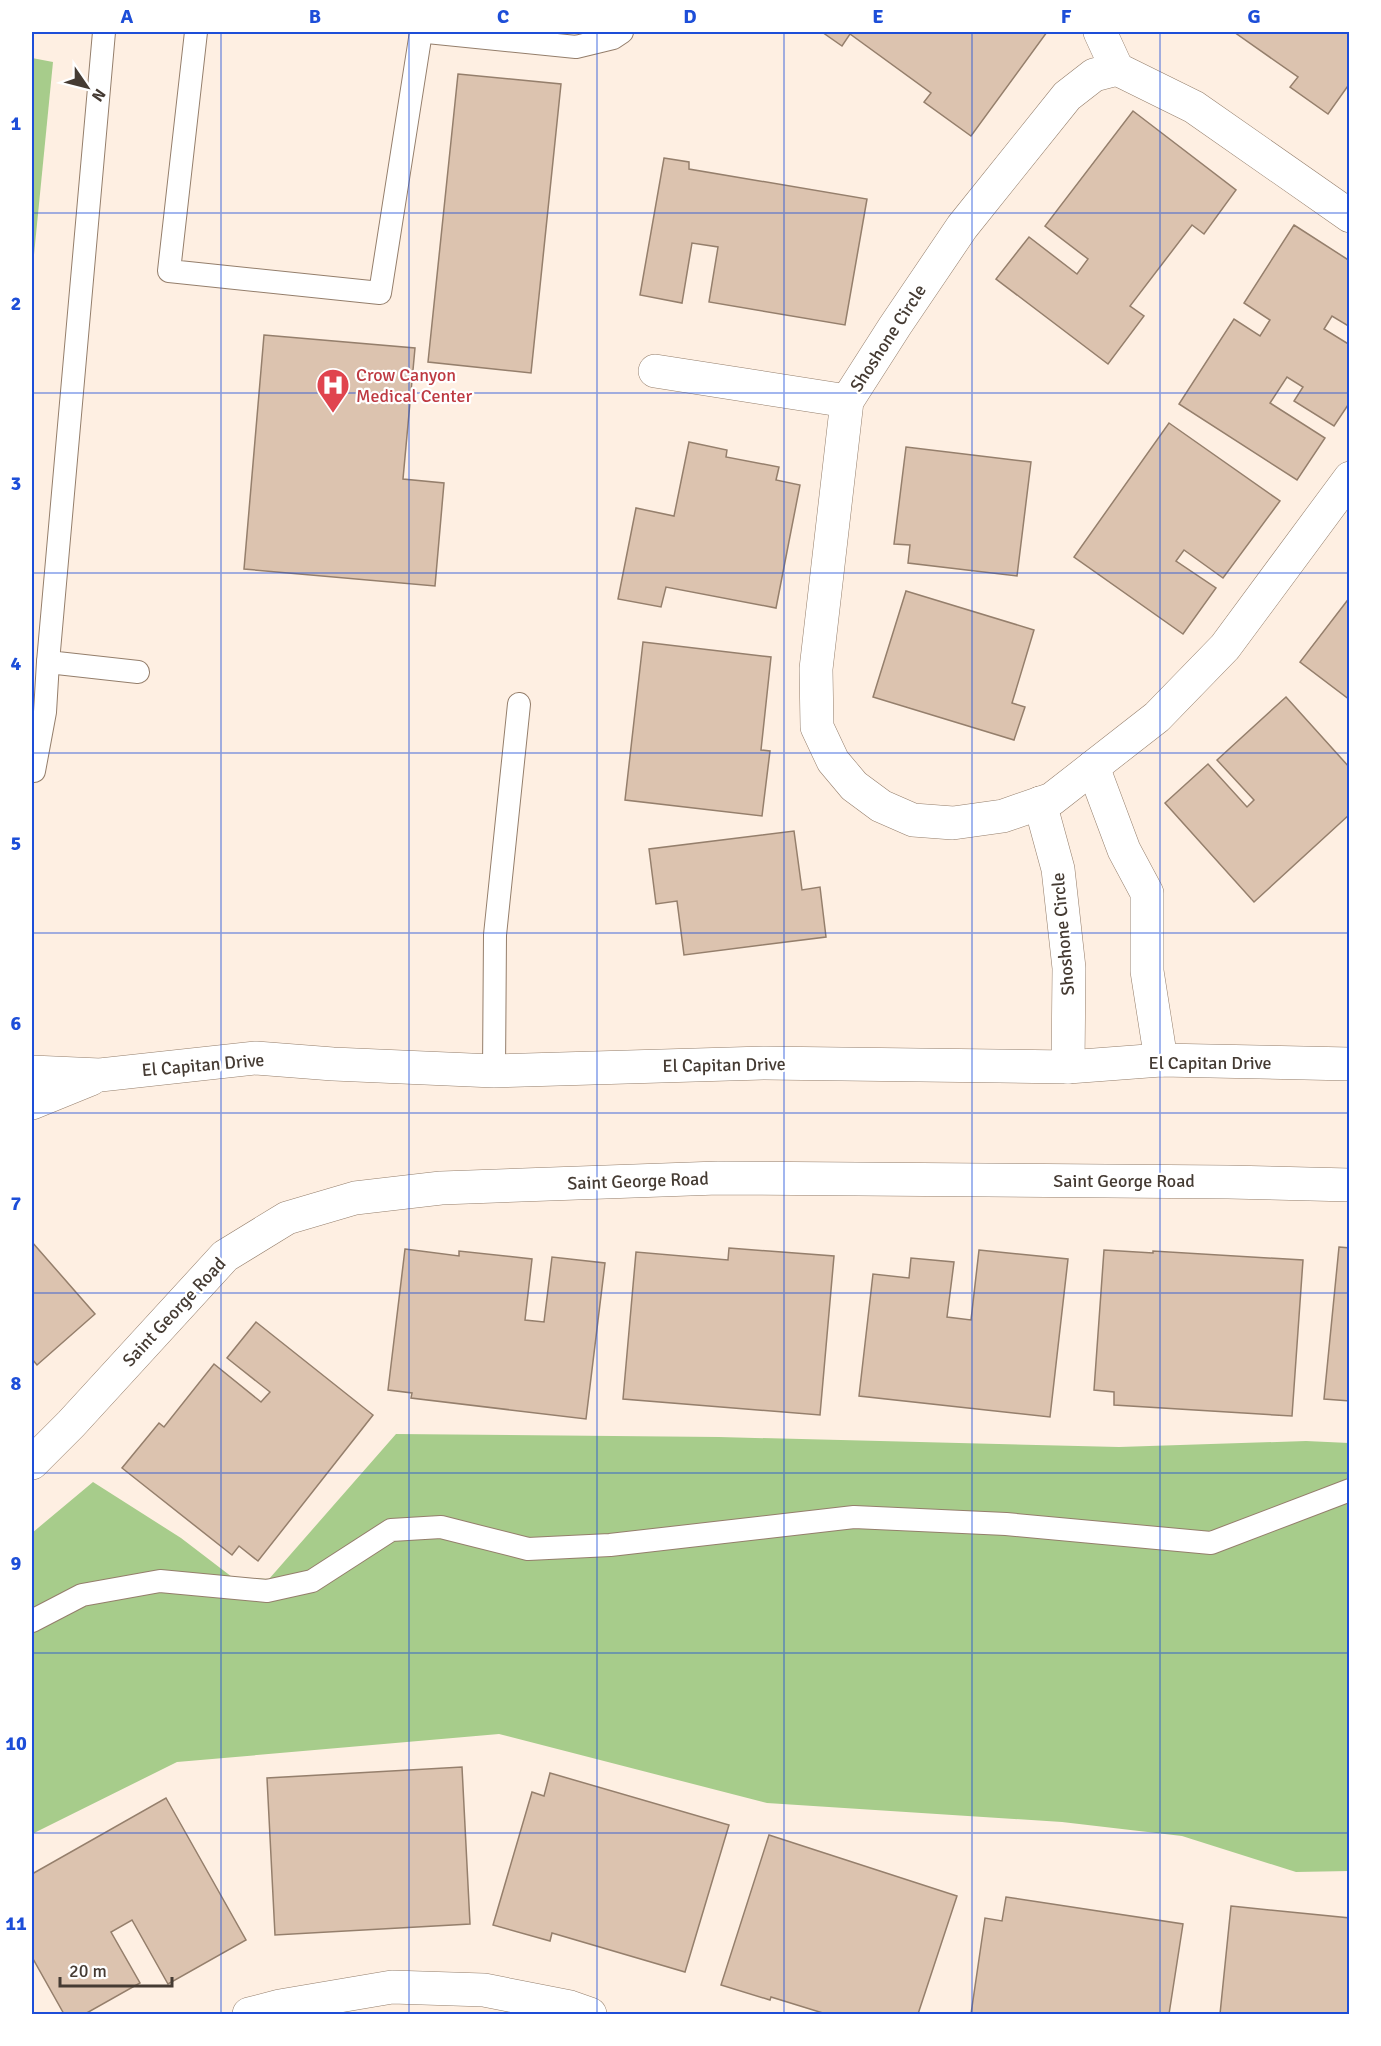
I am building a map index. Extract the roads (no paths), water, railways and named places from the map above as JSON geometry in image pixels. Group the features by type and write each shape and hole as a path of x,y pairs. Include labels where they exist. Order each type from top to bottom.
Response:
{"street":[{"path":"1100,32 1117,69 1194,107 1350,216"},
{"name":"Shoshone Circle","path":"1117,69 1094,75 1067,96 962,227 847,401 816,669 817,727 833,761 854,786 881,806 914,820 953,823 1003,816 1052,799 1157,717 1225,647 1350,478"},
{"path":"655,371 847,401"},
{"path":"1093,767 1124,850 1148,893 1147,971 1161,1060"},
{"name":"Shoshone Circle","path":"1040,803 1058,870 1069,968 1068,1067"},
{"name":"El Capitan Drive","path":"32,1072 100,1075 256,1058 494,1071 764,1063 1068,1067 1161,1060 1350,1064"},
{"name":"El Capitan Drive","path":"32,1103 100,1075"},
{"name":"Saint George Road","path":"32,1463 71,1424 225,1256 287,1218 355,1198 441,1188 718,1178 1350,1185"},
{"path":"249,2014 280,2006 392,1987 484,1990 570,2007 590,2014"}],"lane":[{"path":"34,771 45,712 104,32"},
{"path":"195,32 169,271 380,293 421,32"},
{"path":"426,32 576,47 613,38 622,32"},
{"path":"48,662 138,672"},
{"path":"494,1071 495,935 519,704"},
{"path":"32,1621 82,1595 160,1581 267,1591 312,1581 390,1530 441,1527 528,1549 610,1545 854,1517 1006,1524 1211,1543 1350,1490"}],"place":[{"name":"Crow Canyon Medical Center","path":"333,414"}]}
